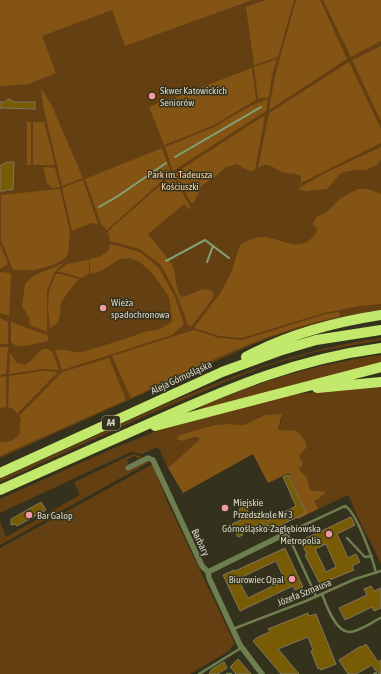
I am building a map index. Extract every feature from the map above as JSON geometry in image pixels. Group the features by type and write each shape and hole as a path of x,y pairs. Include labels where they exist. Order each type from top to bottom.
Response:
{"highway":[{"path":"222,372 262,348 284,340 342,323 381,315"},
{"name":"Aleja Górnośląska","path":"0,473 222,372 278,351 316,340 381,330"},
{"name":"A4","path":"0,490 124,434 231,388 268,374 331,357 381,348"},
{"path":"124,434 381,367"},
{"path":"289,391 381,382"}],"street":[{"name":"Barbary","path":"128,468 148,458 153,460 202,566 208,572 209,578 242,648 262,674"},
{"path":"208,572 287,533"}],"lane":[{"path":"316,596 287,533 345,506 349,507 352,512 372,556 376,573"},
{"path":"347,538 365,557 372,556"},
{"name":"Józefa Szmausa","path":"233,629 322,594 355,579 381,571"},
{"path":"322,594 337,626 345,632 352,631 381,618"},
{"path":"199,674 242,648"}],"green space":[{"name":"Park im. Tadeusza Kościuszki","path":"0,0 381,0 381,310 318,323 256,343 0,458"},
{"path":"0,0 252,0 125,46 112,10 42,36 56,73 29,84 0,86"},
{"path":"266,0 294,0 278,57 254,65 246,7"},
{"path":"296,0 320,0 347,59 269,110 275,76"},
{"path":"323,0 381,0 381,41 351,57"},
{"path":"381,46 381,121 352,60"},
{"path":"277,59 272,75 269,97 258,99 254,67"},
{"path":"349,62 381,129 381,143 299,184 301,181 301,176 299,175 281,172 265,165 258,168 269,113"},
{"path":"252,68 256,100 212,126 164,145 149,107"},
{"path":"41,88 52,106 83,178 62,186 44,110"},
{"path":"268,99 266,111 173,171 165,147 214,127 250,106"},
{"path":"265,115 255,170 247,170 237,164 226,167 201,186 192,204 174,174"},
{"path":"27,122 31,122 31,165 27,165"},
{"path":"33,122 44,122 55,165 33,165"},
{"path":"381,147 381,159 377,165 366,170 354,170 341,173 327,189 307,191 300,190 299,188 327,172"},
{"path":"162,148 171,173 107,230 101,224 85,179"},
{"path":"43,167 55,168 60,187 52,188 47,183"},
{"path":"172,175 190,206 190,210 184,204 148,234 172,264 175,272 177,289 181,297 207,289 214,294 213,298 191,327 188,325 177,295 161,265 140,249 110,241 108,231"},
{"path":"83,180 98,224 91,223 72,231 62,188"},
{"path":"60,189 70,232 68,254 56,264 35,270 13,270 1,240 1,195"},
{"path":"358,189 368,189 381,194 381,304 359,306 324,313 242,338 219,336 194,328 221,292 231,273 240,245 251,239 263,237 294,244 306,243 316,232 317,229 313,224 317,217 327,212 341,198"},
{"path":"0,244 8,264 0,269"},
{"path":"110,244 140,252 159,268 175,297 184,324 172,335 62,370 55,350 82,352 144,332 160,329 172,322 168,295 152,273 140,262 129,258 120,259 101,271 90,274 90,259 106,253 110,247"},
{"path":"89,260 89,274 81,278 57,272 67,264"},
{"path":"64,262 54,273 47,291 47,332 30,325 29,317 22,306 25,284 33,276"},
{"path":"0,272 10,273 11,275 9,316 0,313"},
{"path":"56,274 79,279 61,304 58,321 50,328 48,310 49,291"},
{"path":"339,312 340,314 338,317 311,323 258,341 206,363 131,398 112,356 194,330 219,338 242,340 326,314"},
{"path":"0,318 8,322 8,344 0,344"},
{"path":"11,322 47,335 49,340 23,346 16,346 11,342"},
{"path":"381,338 381,340 315,352 263,367 145,416 0,482 0,479 215,384 279,361 346,344"},
{"path":"0,347 8,347 6,374 0,375"},
{"path":"43,349 52,351 59,370 43,369 9,374 10,353 16,362 24,365"},
{"path":"381,355 381,363 197,411 204,405 211,402 284,376 322,366"},
{"path":"109,358 126,400 0,456 0,442 12,440 19,435 21,419 19,416 62,372"},
{"path":"43,371 58,372 17,414 13,409 8,407 9,376"},
{"path":"6,376 6,407 0,408 0,377"},
{"path":"381,385 381,564 367,535 372,533 366,535 348,495 318,509 316,507 315,500 318,490 310,490 307,478 299,469 299,456 307,447 305,441 278,430 282,417 265,415 244,425 214,425 180,435 183,441 198,437 200,439 168,468 158,447 142,454 131,452 0,513 0,499 107,451 162,429 281,397 320,391"},
{"path":"282,414 278,430 297,431 305,441 307,447 299,456 303,464 299,469 307,478 310,490 326,492 314,501 318,509 298,519 297,517 306,512 289,473 268,483 253,454 183,493 168,468 200,439 197,437 183,441 176,439 180,435 214,425 244,425 265,415"},
{"path":"133,454 143,457 138,459 135,456 127,460 129,464 124,467 127,472 146,462 150,462 0,545 0,522 6,537 80,495 74,482"},
{"path":"153,464 166,499 235,644 230,648 231,650 190,674 0,674 0,548"}],"building":[{"path":"9,99 14,102 35,102 35,109 0,108 0,102 4,102"},
{"path":"7,162 14,162 13,190 0,191 0,166"},
{"path":"289,475 306,513 271,530 268,525 264,527 262,523 242,532 243,535 238,537 232,524 243,519 239,510 242,506 246,507 250,516 262,511 267,521 296,506 283,477"},
{"path":"41,502 46,510 17,526 15,524 11,525 11,519"},
{"path":"351,517 355,525 337,534 348,558 356,554 360,562 352,566 354,570 320,584 305,555 307,554 300,541","holes":["326,544 336,567 326,572 315,549"]},
{"name":"Biurowiec Opal","path":"285,548 303,587 295,590 293,586 240,611 223,575 234,570 235,571","holes":["276,561 285,580 248,598 238,579"]},
{"path":"371,586 374,591 381,588 381,608 374,611 372,607 345,620 339,608 367,595 364,589"},
{"path":"308,613 309,616 316,614 336,664 321,670 320,668 318,669 311,651 313,650 308,637 278,649 299,674 281,674 253,641 270,632 268,629"},
{"path":"366,644 378,662 381,660 381,674 375,670 372,665 356,674 348,674 339,660"},
{"path":"238,659 251,674 236,674 230,667"},
{"path":"224,662 227,668 218,674 209,674 212,669"}],"waterway":[{"path":"175,157 261,107"},
{"path":"99,207 118,196 166,163"},
{"path":"166,261 205,240 229,258"},
{"path":"207,262 213,246"}],"place":[{"name":"Skwer Katowickich Seniorów","path":"152,96"},
{"name":"Wieża spadochronowa","path":"103,308"},
{"name":"Miejskie Przedszkole Nr 3","path":"225,508"},
{"name":"Bar Galop","path":"29,515"},
{"name":"Górnośląsko-Zagłębiowska Metropolia","path":"329,534"},
{"name":"Biurowiec Opal","path":"292,579"}]}
